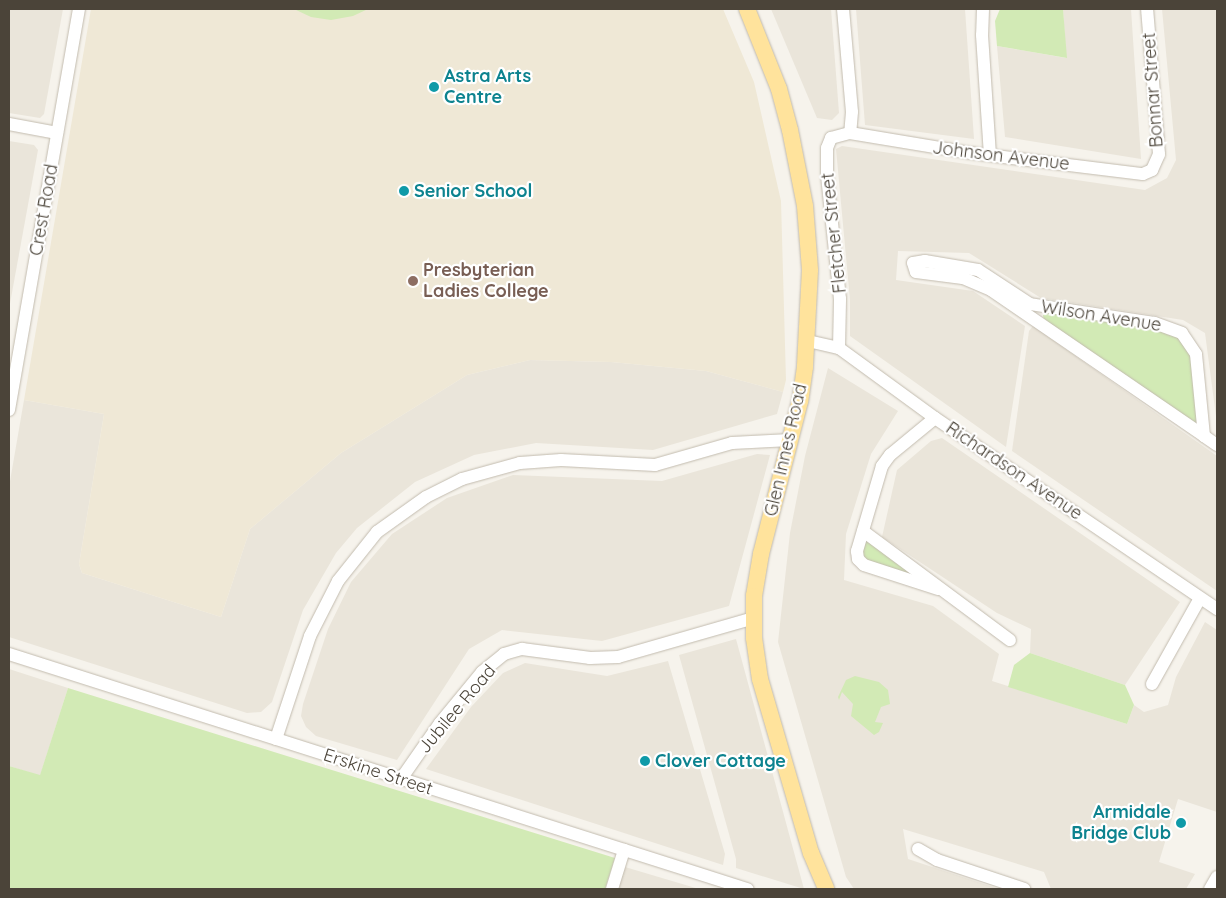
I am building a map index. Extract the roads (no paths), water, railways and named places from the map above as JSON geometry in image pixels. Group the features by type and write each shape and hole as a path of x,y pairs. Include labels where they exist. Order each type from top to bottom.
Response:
{"main road":[{"name":"Glen Innes Road","path":"747,9 779,89 800,174 810,270 808,341 800,401 762,554 754,618 760,679 811,853 826,889"}],"street":[{"name":"Crest Road","path":"9,410 80,9"},
{"path":"843,9 852,112 850,133"},
{"path":"984,9 982,34 990,155"},
{"name":"Bonnar Street","path":"1147,9 1159,154 1152,170"},
{"path":"9,124 57,133"},
{"name":"Johnson Avenue","path":"850,133 1135,175 1152,170"},
{"name":"Fletcher Street","path":"839,348 840,299 828,201 827,156 831,138 850,133"},
{"name":"Wilson Avenue","path":"953,270 976,282 993,286 1217,445"},
{"name":"Wilson Avenue","path":"1027,309 1154,323 1182,333 1196,354 1204,436"},
{"name":"Richardson Avenue","path":"808,341 839,348 935,418 1217,609"},
{"path":"935,418 890,455 882,466 857,551 858,559 864,564 938,589"},
{"path":"276,739 310,636 338,581 377,532 426,497 462,479 520,463 561,460 655,465 732,443 790,440"},
{"path":"864,531 938,589 1010,640"},
{"path":"1152,684 1200,598"},
{"name":"Jubilee Road","path":"401,779 452,708 482,672 504,654 522,649 590,658 618,657 754,618"},
{"name":"Erskine Street","path":"9,654 746,889"},
{"path":"918,849 938,860 1024,889"},
{"path":"612,889 624,850"},
{"path":"1210,889 1217,877"}],"place":[{"name":"Astra Arts Centre","path":"434,87"},
{"name":"Senior School","path":"404,191"},
{"name":"Presbyterian Ladies College","path":"413,281"},
{"name":"Clover Cottage","path":"645,761"},
{"name":"Armidale Bridge Club","path":"1181,823"}]}
